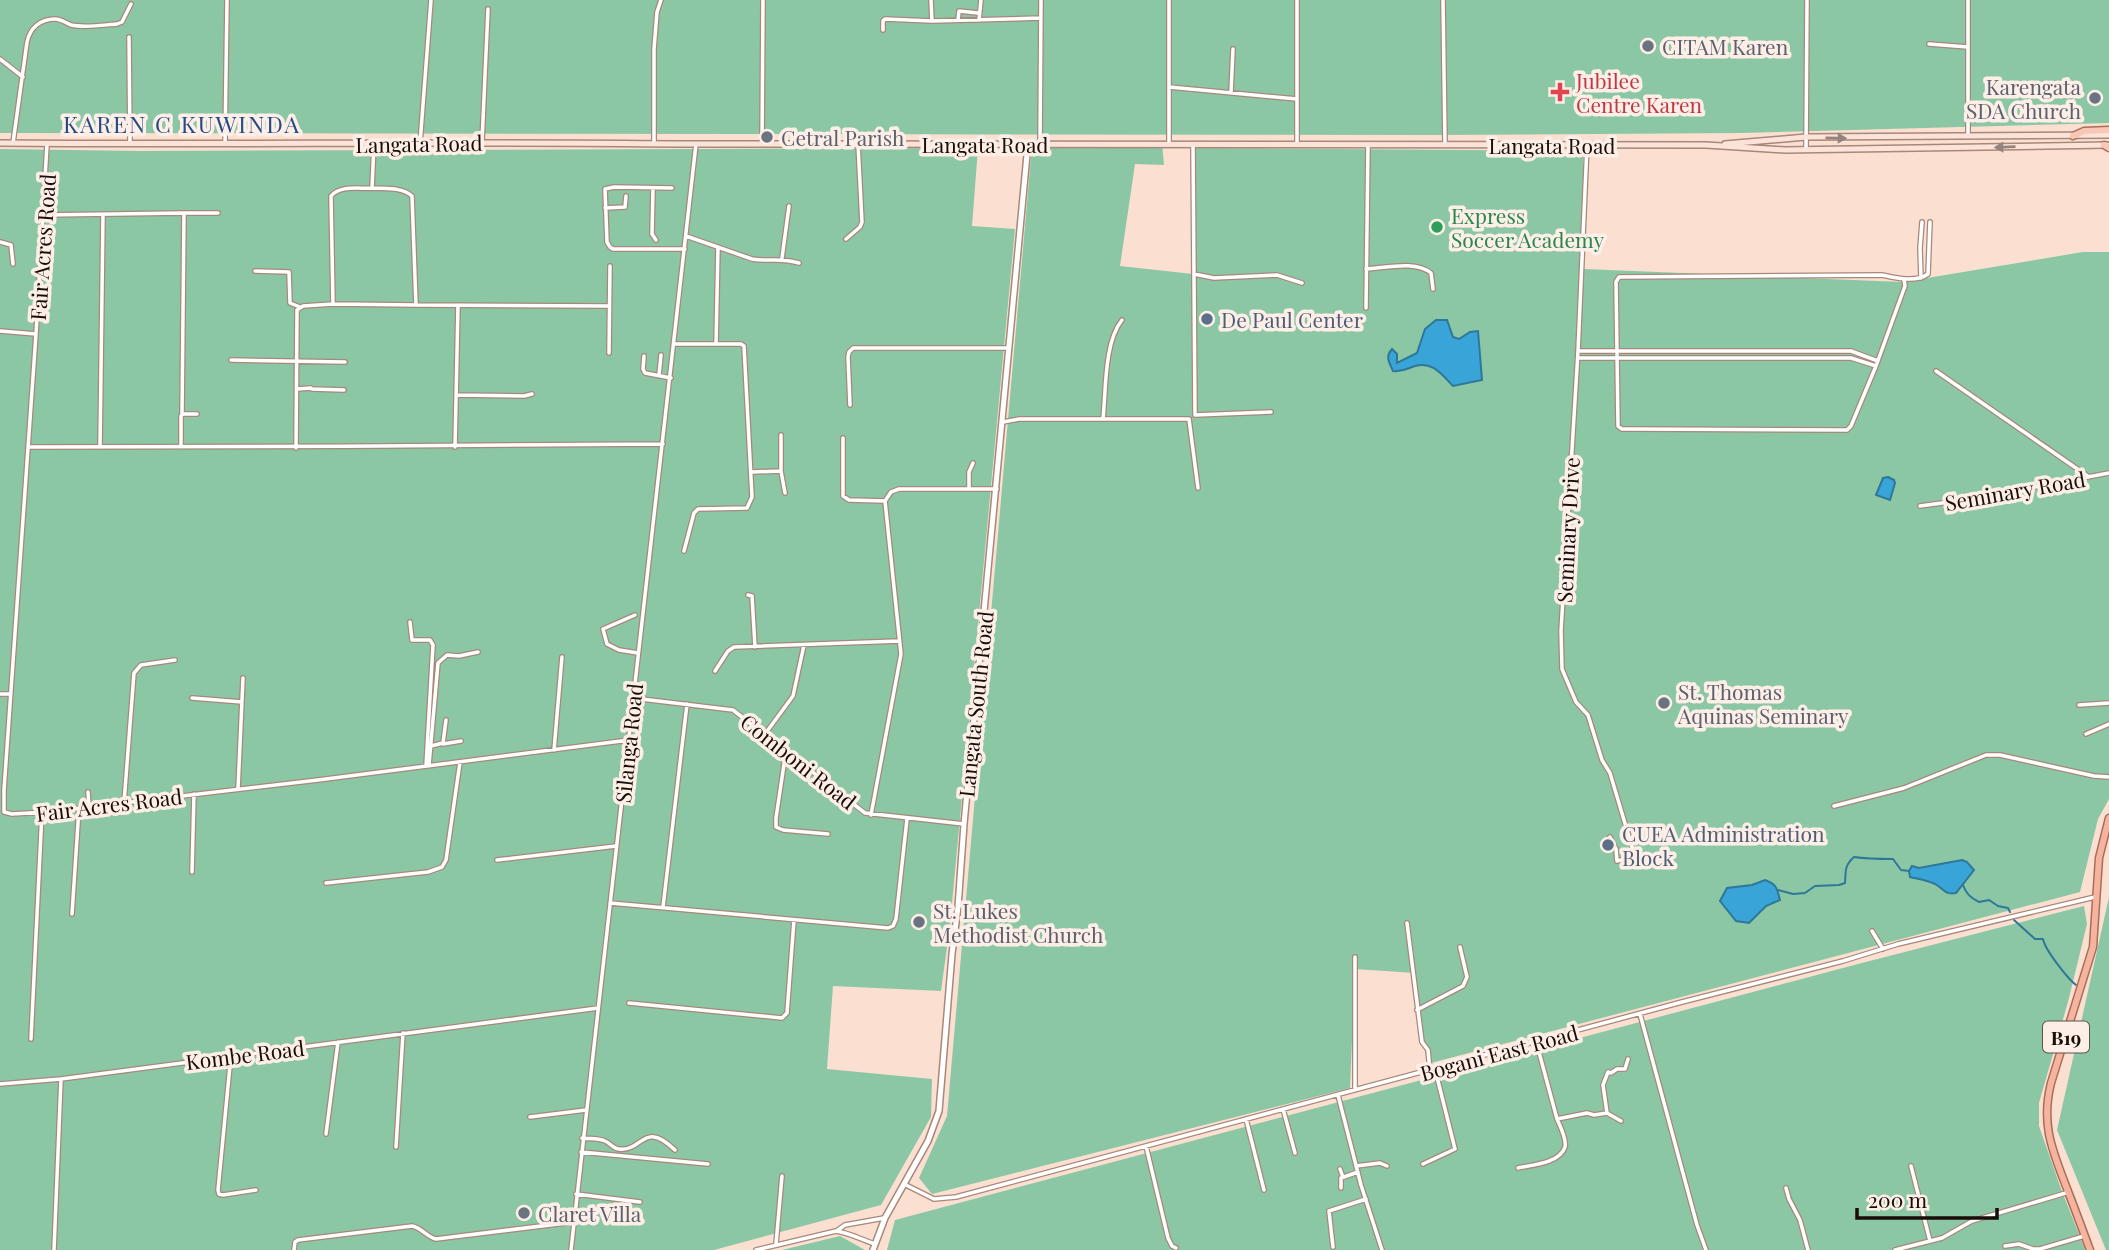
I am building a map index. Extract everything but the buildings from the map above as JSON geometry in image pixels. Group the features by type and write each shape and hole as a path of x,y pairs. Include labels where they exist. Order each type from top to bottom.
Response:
{"highway":[{"name":"B19","path":"2090,1250 2051,1145 2046,1123 2046,1105 2093,947 2099,858 2109,818"}],"main road":[{"path":"2073,136 2084,131 2109,133"},
{"name":"Langata Road","path":"1719,145 1807,137 2073,136"},
{"name":"Langata Road","path":"0,143 1169,143 1719,145 1774,149 2107,146"}],"street":[{"path":"225,144 227,0"},
{"path":"420,144 431,0"},
{"path":"654,144 654,49 657,12 661,0"},
{"path":"762,144 763,0"},
{"path":"931,0 932,20"},
{"path":"979,20 981,0"},
{"path":"1040,144 1041,0"},
{"path":"1169,0 1169,143"},
{"path":"1297,0 1297,144"},
{"path":"1443,0 1445,144"},
{"path":"1806,149 1807,0"},
{"path":"1968,0 1968,136"},
{"path":"13,144 27,42 34,27 45,21 58,19 74,25 117,24 122,22 131,4"},
{"path":"482,142 488,9"},
{"path":"958,20 960,11 978,13"},
{"path":"883,30 885,19 1041,18"},
{"path":"130,37 130,144"},
{"path":"1929,44 1968,47"},
{"path":"1231,92 1233,49"},
{"path":"0,59 23,77"},
{"path":"1169,87 1297,99"},
{"name":"Fair Acres Road","path":"47,144 2,810 12,814 89,807 629,740"},
{"path":"372,188 374,144"},
{"name":"Silanga Road","path":"571,1250 696,144"},
{"path":"846,239 862,222 858,144"},
{"name":"Langata South Road","path":"874,1247 885,1218 928,1140 939,1111 951,954 958,907 1028,144"},
{"path":"1193,144 1195,415 1272,412"},
{"path":"1366,309 1368,144"},
{"name":"Seminary Drive","path":"1587,145 1561,631 1562,669 1576,702 1588,715 1602,760 1610,773 1635,857 1617,861 1616,849 1610,837"},
{"path":"672,187 609,187 604,192 607,242 611,248 685,249"},
{"path":"653,187 652,234 656,240"},
{"path":"332,304 331,196 340,189 372,188 399,190 412,196 416,305"},
{"path":"605,208 625,208 626,196"},
{"path":"782,258 789,206"},
{"path":"181,446 184,213"},
{"path":"44,215 218,213"},
{"path":"100,447 103,215"},
{"path":"1921,278 1922,222"},
{"path":"1904,279 1905,286 1877,363 1847,430 1622,429 1617,424 1616,282 1621,276 1882,275 1904,279 1921,278 1928,274 1930,222"},
{"path":"686,236 757,260 782,258 799,262"},
{"path":"0,242 11,245 13,264"},
{"path":"716,344 718,247"},
{"path":"1366,269 1412,265 1426,269 1431,273 1433,289"},
{"path":"609,353 610,266"},
{"path":"255,271 290,272 290,303 300,307 332,304 608,306"},
{"path":"1194,274 1214,278 1278,275 1302,283"},
{"path":"455,447 458,305"},
{"path":"296,448 297,313 300,307"},
{"path":"1103,419 1113,334 1122,320"},
{"path":"0,331 36,334"},
{"path":"675,344 741,344 745,349 752,472 752,497 747,508 698,509 694,513 684,551"},
{"path":"850,405 848,357 853,348 1008,348"},
{"path":"1578,351 1850,351 1877,363"},
{"path":"659,375 661,355"},
{"path":"644,356 644,372 671,378"},
{"path":"1577,358 1851,358 1877,363"},
{"path":"231,360 345,362"},
{"path":"1936,371 2089,477"},
{"path":"297,389 344,390"},
{"path":"456,395 532,394"},
{"path":"182,415 197,414"},
{"path":"1003,422 1019,419 1189,419 1198,488"},
{"path":"781,435 781,471 785,493"},
{"path":"844,438 843,496 849,500 885,501"},
{"path":"28,447 296,448 663,444"},
{"path":"969,489 973,463"},
{"path":"752,472 781,471"},
{"name":"Seminary Road","path":"1920,506 2109,473"},
{"path":"871,815 901,654 885,501 891,492 899,489 997,489"},
{"path":"748,595 752,597 755,647"},
{"path":"635,615 603,629 607,644 618,650 638,653"},
{"path":"410,622 412,640 430,640 433,645 428,766"},
{"path":"715,671 729,649 899,641"},
{"path":"765,735 793,696 804,645"},
{"path":"428,766 438,663 447,655 459,656 478,652"},
{"path":"554,750 562,657"},
{"path":"124,803 135,669 141,665 175,660"},
{"path":"238,789 243,678"},
{"path":"0,694 10,694"},
{"path":"192,698 243,702"},
{"name":"Comboni Road","path":"633,698 733,710 859,809 871,815 964,824"},
{"path":"2079,705 2109,702"},
{"path":"663,907 687,704"},
{"path":"441,744 446,720"},
{"path":"2086,734 2109,724"},
{"path":"431,746 461,741"},
{"path":"786,751 776,827 782,830 828,834"},
{"path":"1834,806 1904,788 1986,755 2000,755 2109,777"},
{"path":"326,883 432,871 442,867 446,860 460,761"},
{"path":"88,792 89,807"},
{"path":"192,873 194,794"},
{"path":"72,914 79,808"},
{"path":"31,1039 42,812"},
{"path":"610,903 881,929 893,926 907,819"},
{"path":"497,860 616,846"},
{"name":"Bogani East Road","path":"904,1184 929,1197 947,1199 1883,949 2097,896"},
{"path":"629,1003 782,1018 786,1013 794,920"},
{"path":"1407,923 1422,1043 1428,1050 1455,1149 1423,1164"},
{"path":"1872,932 1883,949"},
{"path":"1417,1010 1463,986 1467,977 1460,947"},
{"path":"1355,957 1355,1090"},
{"name":"Kombe Road","path":"0,1084 61,1079 598,1008"},
{"path":"1640,1014 1706,1250"},
{"path":"396,1147 403,1033"},
{"path":"1518,1168 1549,1161 1564,1149 1565,1142 1536,1041"},
{"path":"326,1134 338,1042"},
{"path":"231,1055 219,1194 256,1190"},
{"path":"1607,1112 1603,1085 1605,1077 1608,1072 1625,1069 1628,1059"},
{"path":"54,1250 61,1079"},
{"path":"1338,1095 1382,1250"},
{"path":"1283,1109 1296,1153"},
{"path":"530,1117 586,1110"},
{"path":"1557,1119 1607,1112 1621,1121"},
{"path":"1246,1119 1264,1190"},
{"path":"583,1138 609,1142 615,1149 622,1150 647,1137 653,1137 664,1140 675,1150"},
{"path":"1146,1146 1168,1238 1176,1248"},
{"path":"581,1152 708,1164"},
{"path":"1342,1188 1340,1180 1357,1169 1380,1163 1387,1166"},
{"path":"1911,1166 1930,1241"},
{"path":"1340,1168 1343,1177"},
{"path":"776,1244 782,1176"},
{"path":"1786,1188 1800,1220 1808,1250"},
{"path":"1895,1250 1947,1236 1972,1221 2069,1192"},
{"path":"576,1194 640,1202"},
{"path":"1334,1247 1329,1210 1366,1199"},
{"path":"836,1231 845,1225 885,1218"},
{"path":"294,1250 298,1240 412,1226 436,1239 574,1222"},
{"path":"756,1250 836,1231 846,1232 874,1247"},
{"path":"2005,1246 2019,1244 2040,1249 2084,1236"},
{"path":"1918,1244 1920,1250"}],"green space":[{"path":"0,0 2109,0 2109,123 1741,133 1429,135 0,133"},
{"path":"1162,143 1164,165 1135,164 1120,266 1193,274 1193,148 1583,151 1584,269 1903,282 2083,252 2109,252 2109,799 2098,819 2080,892 1427,1064 1415,973 1355,969 1350,1088 932,1194 919,1178 947,1116 1032,146"},
{"path":"978,148 972,226 1015,229 950,925 941,991 833,986 827,1069 932,1079 931,1117 881,1205 714,1250 0,1250 0,149 140,151"},
{"path":"2109,897 2109,1250 2106,1250 2057,1130"},
{"path":"2084,906 2087,924 2039,1103 2039,1126 2085,1250 887,1250 895,1220"},
{"path":"840,1236 865,1250 782,1250"}],"water":[{"path":"1436,320 1447,320 1453,337 1459,339 1470,332 1478,331 1482,380 1453,386 1437,370 1427,365 1393,371 1388,357 1392,349 1397,354 1397,363 1417,353 1425,329"},
{"path":"1888,477 1895,483 1890,500 1876,495 1883,478"},
{"path":"1962,860 1974,870 1956,893 1946,892 1932,883 1910,877 1912,866 1919,868"},
{"path":"1765,880 1776,887 1780,900 1766,906 1749,923 1736,921 1720,901 1727,888 1752,885"}],"waterway":[{"path":"1778,890 1793,894 1805,893 1815,886 1845,883 1847,866 1854,857 1893,859 1901,870 1909,871"},
{"path":"1963,885 1967,893 1979,902 1989,900 2008,908 2010,912"},
{"path":"2014,920 2035,939 2043,939 2057,964 2076,985"}],"place":[{"name":"CITAM Karen","path":"1648,46"},
{"name":"Jubilee Centre Karen","path":"1560,92"},
{"name":"Karengata SDA Church","path":"2095,98"},
{"name":"Cetral Parish","path":"767,137"},
{"name":"Express Soccer Academy","path":"1437,227"},
{"name":"De Paul Center","path":"1207,319"},
{"name":"St. Thomas Aquinas Seminary","path":"1664,703"},
{"name":"CUEA Administration Block","path":"1608,845"},
{"name":"St. Lukes Methodist Church","path":"919,922"},
{"name":"Claret Villa","path":"524,1213"}],"district":[{"name":"KAREN C KUWINDA","path":"182,123"}]}
